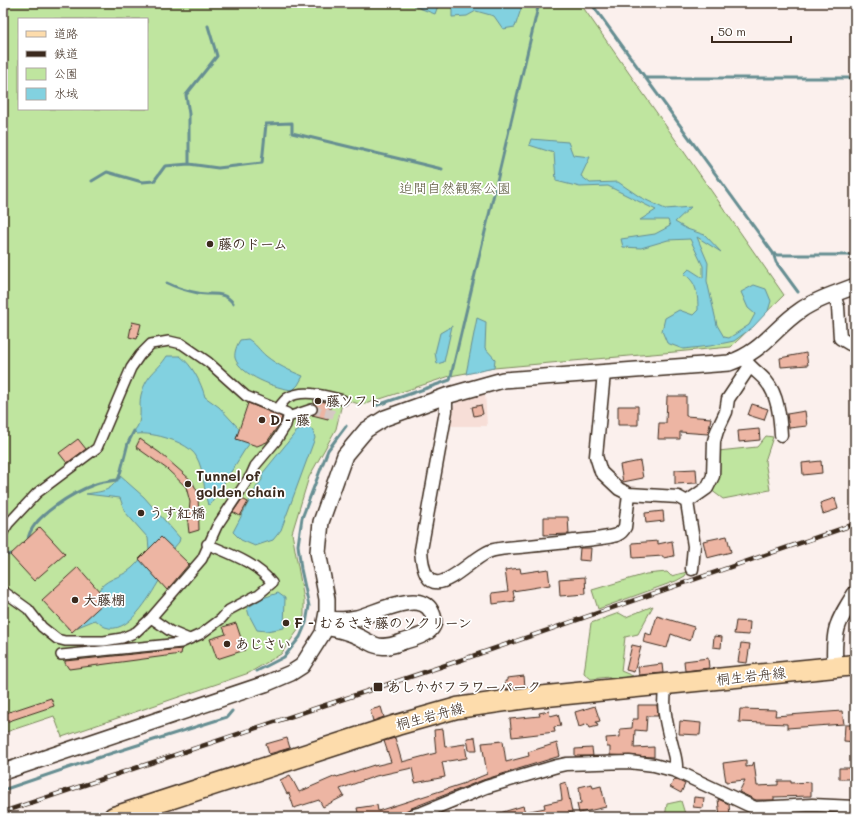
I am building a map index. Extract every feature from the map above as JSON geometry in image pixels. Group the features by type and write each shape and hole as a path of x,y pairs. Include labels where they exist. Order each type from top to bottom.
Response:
{"main road":[{"name":"桐生岩舟線","path":"114,817 443,711 497,702 855,665"}],"street":[{"path":"687,502 707,488 713,476 714,446 717,430 726,412 728,399 747,362 801,310 855,286"},
{"path":"834,295 838,307 840,338 850,344 855,344"},
{"path":"3,532 8,524 37,493 97,448 131,368 140,355 151,344 169,341 182,344 208,362 246,396 287,414 288,417"},
{"path":"3,772 265,684 291,673 302,666 323,633 325,622 327,599 318,552 321,522 345,455 366,430 385,418 446,396 502,380 712,366 747,362 760,374 772,391 778,409 781,435"},
{"path":"604,373 597,462 601,472 616,487 629,494 678,497 687,502"},
{"path":"277,410 287,398 296,395 315,394 343,400"},
{"path":"446,396 446,411 421,550 422,567 425,575 431,580 441,582 450,579 492,550 594,539 617,535 623,531 625,527 629,494"},
{"path":"3,591 28,609 42,627 57,639 65,641 104,641 122,638 136,632 202,559 207,544 217,526 251,476 255,466 279,436 288,417 312,409"},
{"path":"687,502 694,546 692,569"},
{"path":"65,641 60,658 182,643 201,634 221,619 229,610 259,594 272,583 264,572 239,558 207,544"},
{"path":"835,667 834,642 838,622 855,594"},
{"path":"419,601 427,604 432,612 434,623 427,634 380,647 325,622 355,619 406,602 419,601"},
{"path":"150,618 170,632 189,639"},
{"path":"666,685 663,697 665,717 676,761 676,771"},
{"path":"411,816 486,787 566,764 628,762 676,771 755,808 812,805 855,807"}],"shaded area":[{"path":"485,391 487,426 449,426 453,408 457,401"}],"green space":[{"name":"迫間自然観察公園","path":"3,3 580,3 784,295 731,347 494,368 450,376 362,405 343,399 336,429 309,477 292,533 304,600 304,615 301,626 281,654 249,673 62,737 54,716 3,733"},
{"path":"766,436 773,437 765,461 770,490 723,499 711,490 718,451 757,447"},
{"path":"667,572 671,576 687,572 685,576 676,581 598,609 592,590 646,574"},
{"path":"653,606 638,634 625,637 621,671 633,676 633,681 609,683 609,677 591,679 584,673 591,623 619,613 626,617"},
{"path":"681,801 686,817 665,817 667,804"}],"water":[{"path":"418,3 439,3 435,14 414,6"},
{"path":"452,3 523,3 515,27 503,29 494,16 476,11 467,16 452,17"},
{"path":"531,139 568,142 573,155 590,157 581,176 590,183 618,182 640,197 665,209 691,207 675,222 687,229 705,235 721,252 697,237 708,263 707,281 717,325 724,337 729,338 749,325 755,314 748,308 741,292 754,285 766,289 771,301 768,311 753,327 734,341 710,346 683,349 667,343 662,331 665,318 679,310 693,315 698,310 696,289 692,281 684,274 689,269 703,278 703,266 690,239 668,240 641,248 623,247 621,239 655,234 670,226 668,220 640,220 656,210 608,186 580,187 556,181 554,153 529,145"},
{"path":"477,318 486,322 485,348 495,359 494,368 466,374"},
{"path":"452,326 444,362 437,364 435,353 440,333"},
{"path":"248,339 266,356 288,370 303,376 293,390 278,387 260,380 244,370 238,364 235,358 237,346 240,340"},
{"path":"167,356 180,356 196,374 205,397 219,407 246,436 253,439 211,504 208,505 201,468 192,451 186,446 170,439 161,436 137,434 134,431 139,423 140,400 143,388 149,377"},
{"path":"306,426 313,430 315,438 281,530 273,540 255,546 241,540 233,532 257,486 262,480 262,474 296,432"},
{"path":"119,475 144,497 180,538 179,542 173,549 165,542 144,564 159,581 144,605 130,620 122,626 114,628 105,627 95,620 78,627 67,628 103,585 127,572 149,549 148,538 125,512 120,498 86,494 110,488"},
{"path":"278,593 285,598 284,628 266,631 257,630 247,608 263,598"}],"building":[{"path":"132,322 141,324 137,339 129,337"},
{"path":"806,353 808,365 781,367 780,358"},
{"path":"667,396 686,396 686,416 711,418 708,434 680,432 680,439 658,439 659,423 666,423"},
{"path":"314,400 331,403 328,419 312,415 318,410"},
{"name":"D - 藤","path":"248,403 282,417 280,423 267,442 257,446 236,439"},
{"path":"752,404 768,409 764,420 748,415"},
{"path":"481,405 483,414 474,416 472,407"},
{"path":"618,406 638,406 638,425 618,425"},
{"path":"805,411 807,426 789,428 787,414"},
{"path":"759,429 760,440 739,442 738,431"},
{"path":"78,439 86,449 67,463 59,453"},
{"name":"Tunnel of golden chain","path":"140,439 160,453 192,481 198,493 199,530 189,533 188,524 190,502 186,487 167,469 136,447"},
{"path":"640,461 643,478 623,482 620,465"},
{"path":"821,461 822,473 803,475 802,463"},
{"path":"696,469 697,483 675,484 675,470"},
{"path":"835,498 838,509 823,514 820,503"},
{"path":"242,499 248,502 240,516 233,512"},
{"path":"663,511 664,521 646,523 645,513"},
{"path":"544,517 568,517 569,534 544,535"},
{"name":"大藤棚","path":"40,527 65,554 34,581 10,555"},
{"path":"727,536 731,552 707,558 703,541"},
{"name":"大藤棚","path":"161,537 189,564 167,590 139,559"},
{"path":"658,541 658,544 672,541 674,556 663,558 663,556 633,558 632,543"},
{"path":"580,548 591,548 590,561 579,560"},
{"name":"大藤棚","path":"78,567 107,600 72,632 42,600"},
{"path":"520,568 521,573 548,569 550,585 513,591 515,601 493,604 492,593 508,591 505,570"},
{"path":"585,577 586,594 560,596 559,579"},
{"path":"657,616 694,627 690,641 671,634 667,648 643,642 645,633 651,635"},
{"path":"736,621 750,622 749,635 734,634"},
{"name":"あじさい","path":"236,623 245,650 217,659 210,639 226,634 223,627"},
{"path":"714,636 722,637 721,648 713,647"},
{"path":"741,643 750,644 747,663 738,662"},
{"path":"632,645 641,647 634,672 626,670"},
{"path":"182,649 181,654 69,669 65,663 65,661"},
{"path":"708,658 709,668 685,671 684,661"},
{"path":"662,664 663,673 639,675 638,667"},
{"path":"524,676 525,687 506,689 505,681 507,681 507,678"},
{"path":"51,698 54,706 3,723 3,714"},
{"path":"638,705 657,705 658,716 647,716 646,731 635,730 634,748 654,747 654,757 610,755 610,747 607,747 606,738 620,737 620,729 632,728 633,719 638,719"},
{"path":"595,706 600,721 596,722 598,726 590,728 588,724 579,727 575,712"},
{"path":"381,707 384,717 373,721 370,710"},
{"path":"740,709 776,710 775,716 842,711 844,724 787,728 787,724 739,722"},
{"path":"549,711 550,716 558,714 561,726 554,727 555,732 512,737 510,719 540,716 539,713"},
{"path":"680,721 701,723 700,735 679,734"},
{"path":"845,725 855,725 855,742 844,741"},
{"path":"443,729 445,747 465,744 467,758 442,762 445,777 415,783 412,768 376,776 340,789 344,796 323,807 319,800 294,808 289,793 287,794 280,780 290,775 299,792 336,776 337,777 374,765 391,762 384,741 395,738 402,762 436,753 434,730"},
{"path":"475,737 477,750 469,750 467,738"},
{"path":"287,738 290,748 269,754 266,744"},
{"path":"503,741 506,762 529,756 528,752 557,743 560,756 483,780 409,809 404,814 394,817 359,817 357,808 377,805 378,811 465,783 487,774 482,743"},
{"path":"592,748 593,756 575,756 575,749"},
{"path":"746,760 746,767 752,766 754,762 757,786 778,785 778,781 791,781 791,783 811,782 811,796 774,797 774,800 756,800 739,792 745,780 726,782 723,763"},
{"path":"839,768 850,768 850,779 839,779"},
{"path":"675,779 685,784 681,793 670,787"},
{"path":"566,782 572,812 552,817 494,817 493,815 523,806 525,812 545,808 544,804 562,800 560,784"},
{"path":"592,784 593,788 601,786 606,807 579,813 577,804 581,803 579,787"},
{"path":"694,797 704,798 703,808 693,807"},
{"path":"718,799 729,804 730,817 720,817"}],"waterway":[{"path":"375,406 450,380 539,3"},
{"path":"591,3 773,253 777,255 855,255"},
{"path":"189,164 189,114 186,95 217,56 208,26"},
{"path":"646,78 855,78"},
{"path":"92,181 107,172 142,182 154,181 165,166 189,164 218,168 262,163 266,124 292,123 292,133 442,169"},
{"path":"773,253 776,262 798,292"},
{"path":"167,283 194,292 225,296 233,303"},
{"path":"257,671 284,657 300,637 306,623 309,606 301,569 298,545 302,518 328,450 346,426"},
{"path":"119,478 128,443 134,431"},
{"path":"28,540 31,531 37,523 55,506 87,487 98,483 117,480"},
{"path":"3,555 13,554"},
{"path":"3,790 106,755 227,717 232,711"}],"tunnel":[{"path":"312,409 339,416"}],"railway":[{"path":"3,812 464,659 855,524"}],"place":[{"name":"藤のドーム","path":"210,244"},
{"name":"藤ソフト","path":"318,401"},
{"name":"D - 藤","path":"262,420"},
{"name":"Tunnel of golden chain","path":"188,484"},
{"name":"うす紅橋","path":"141,513"},
{"name":"大藤棚","path":"75,600"},
{"name":"F - むるさき藤のソクリーン","path":"286,623"},
{"name":"あじさい","path":"227,644"},
{"name":"あしかがフラワーパーク","path":"378,687"}]}
